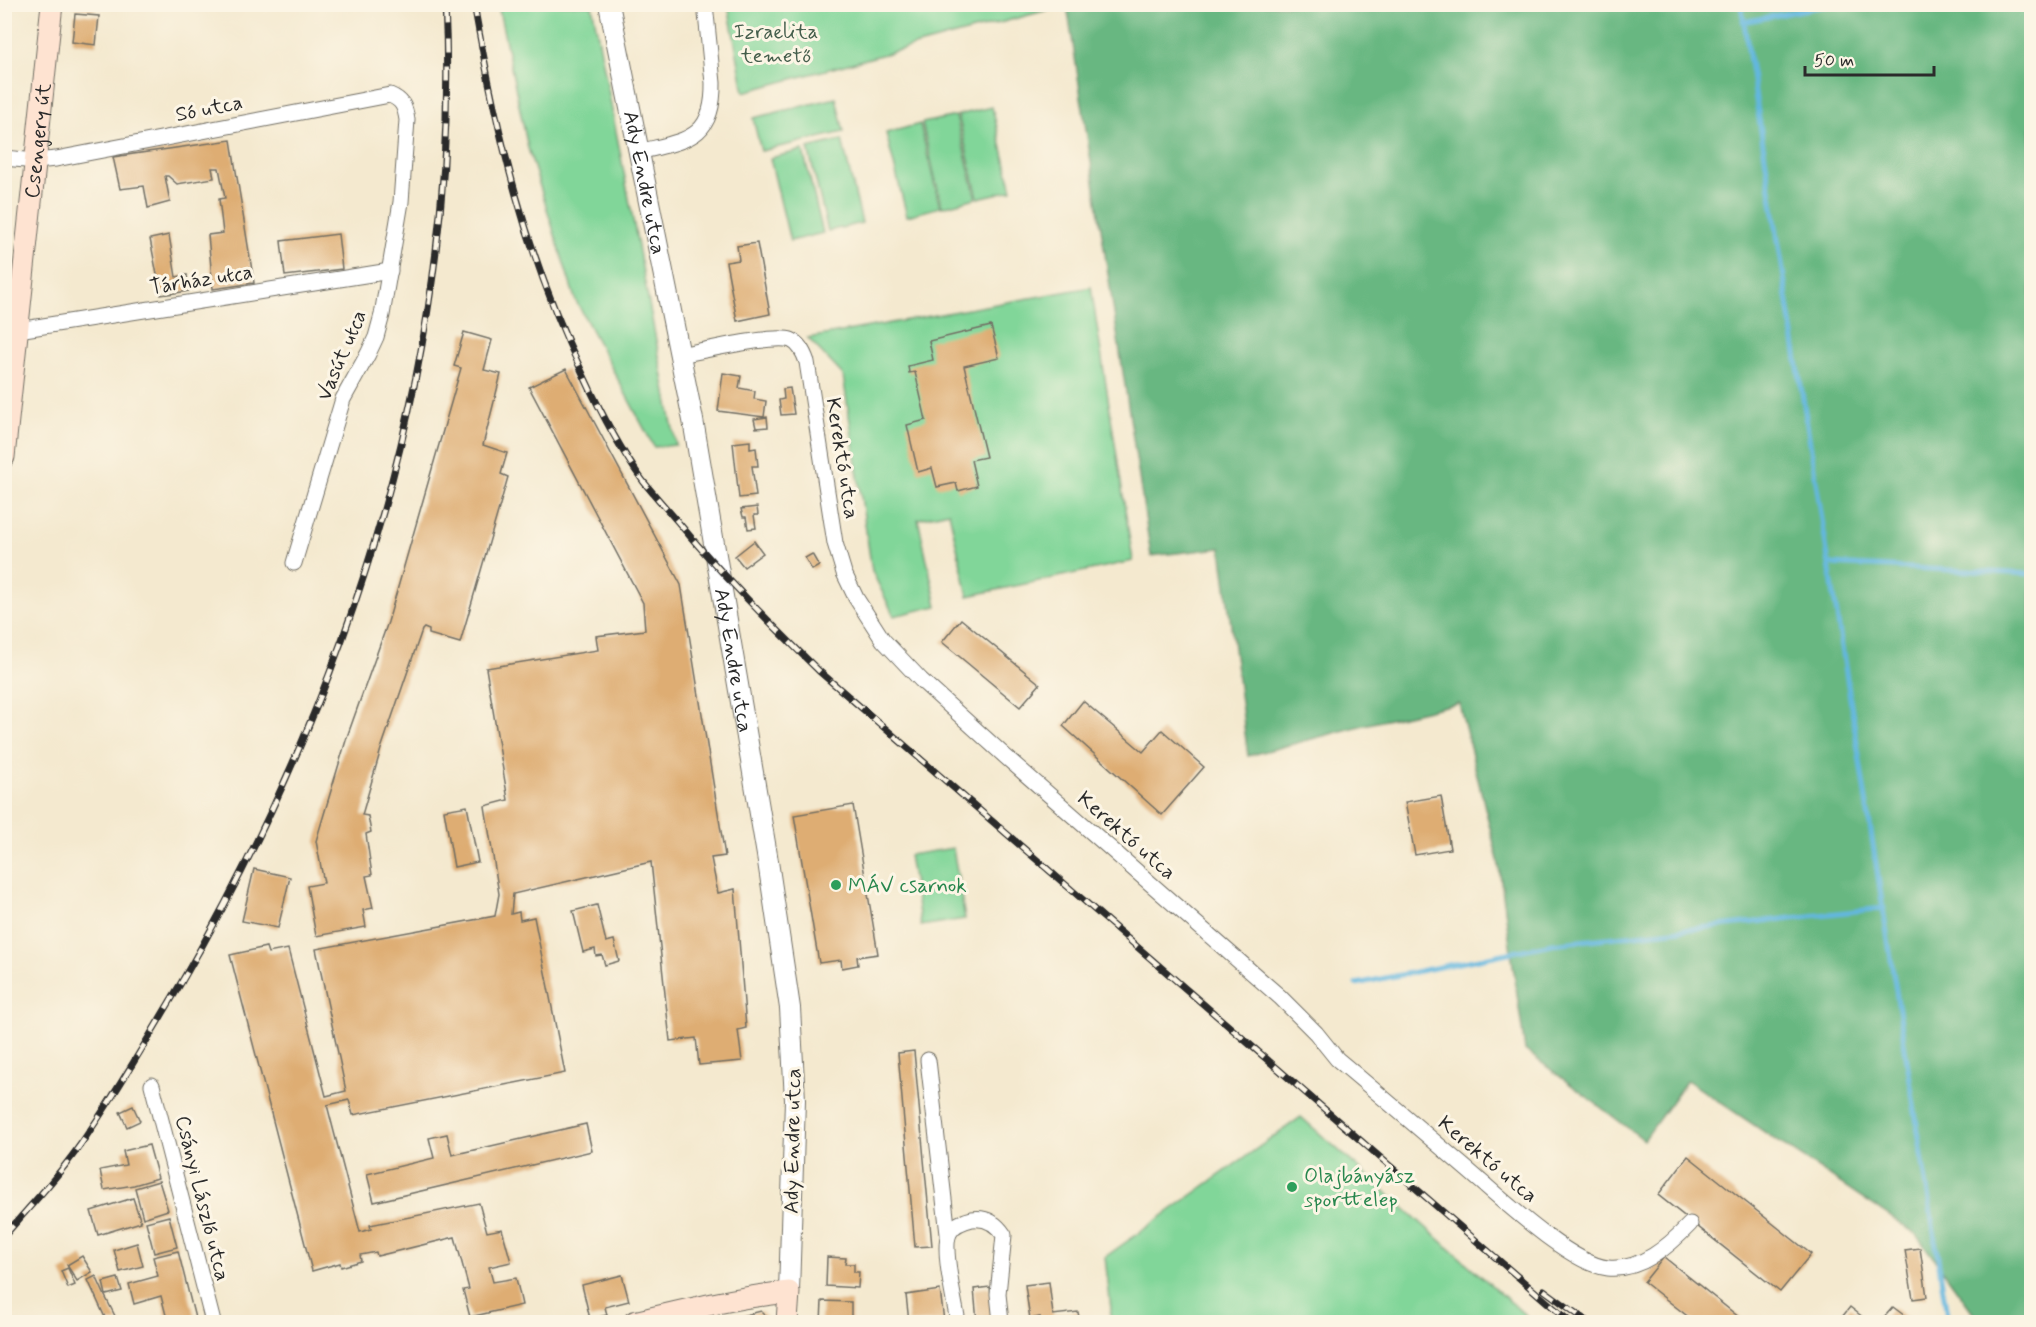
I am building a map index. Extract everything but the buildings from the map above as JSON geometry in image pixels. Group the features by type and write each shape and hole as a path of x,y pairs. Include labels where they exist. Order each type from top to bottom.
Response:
{"main road":[{"name":"Csengery út","path":"4,457 52,4"},
{"path":"634,1323 727,1300 789,1292"},
{"name":"Ady Endre utca","path":"787,1323 789,1292"}],"street":[{"name":"Ady Endre utca","path":"609,4 693,420 767,855 790,1008 795,1100 789,1292"},
{"path":"639,152 688,138 702,128 708,119 713,83 705,4"},
{"name":"Só utca","path":"4,158 36,161 56,159 390,95"},
{"name":"Vasút utca","path":"294,563 343,399 376,337 390,271 401,202 407,120 406,109 400,99 390,95"},
{"name":"Tárház utca","path":"18,330 390,271"},
{"name":"Kerektó utca","path":"680,355 777,338 794,341 800,346 807,362 835,543 844,573 856,598 884,640 921,680 1280,997 1316,1033 1337,1059 1496,1195 1578,1257 1608,1268 1638,1263 1669,1246 1690,1224"},
{"path":"927,1060 958,1323"},
{"name":"Csányi László utca","path":"152,1085 213,1323"},
{"path":"948,1234 963,1222 982,1219 998,1226 1004,1235 998,1294 1001,1323"}],"green space":[{"name":"Izraelita temető","path":"728,4 1066,5 744,92"},
{"path":"498,5 592,5 676,445 654,447 575,299 528,148"},
{"path":"1067,5 2031,5 2031,1322 1980,1322 1916,1234 1687,1080 1644,1140 1525,1050 1498,860 1459,703 1364,725 1248,756 1221,548 1151,556"},
{"path":"836,98 844,132 761,151 753,118"},
{"path":"992,107 1012,190 978,198 958,115"},
{"path":"956,116 976,198 942,207 922,123"},
{"path":"920,124 940,207 907,216 886,133"},
{"path":"842,140 862,223 828,231 808,148"},
{"path":"803,150 823,233 790,241 770,158"},
{"path":"1091,287 1133,561 968,596 949,512 918,519 937,606 894,616 872,571 843,375 808,338"},
{"path":"953,848 965,919 921,926 909,855"},
{"name":"Olajbányász sporttelep","path":"1301,1117 1533,1322 1109,1322 1111,1309 1105,1257"}],"waterway":[{"path":"1741,4 1948,1322"},
{"path":"1743,22 1833,4"},
{"path":"1829,564 2032,574"},
{"path":"1356,984 1552,944 1884,908"}],"railway":[{"path":"4,1236 80,1146 125,1077 181,983 242,871 296,755 344,635 383,512 414,387 435,260 446,133 445,4"},
{"path":"474,4 503,147 515,193 545,284 589,388 626,456 643,481 729,580 819,671 1570,1322"},
{"path":"1544,1290 1588,1322"}],"place":[{"name":"MÁV csarnok","path":"836,885"},
{"name":"Olajbányász sporttelep","path":"1292,1187"}]}
